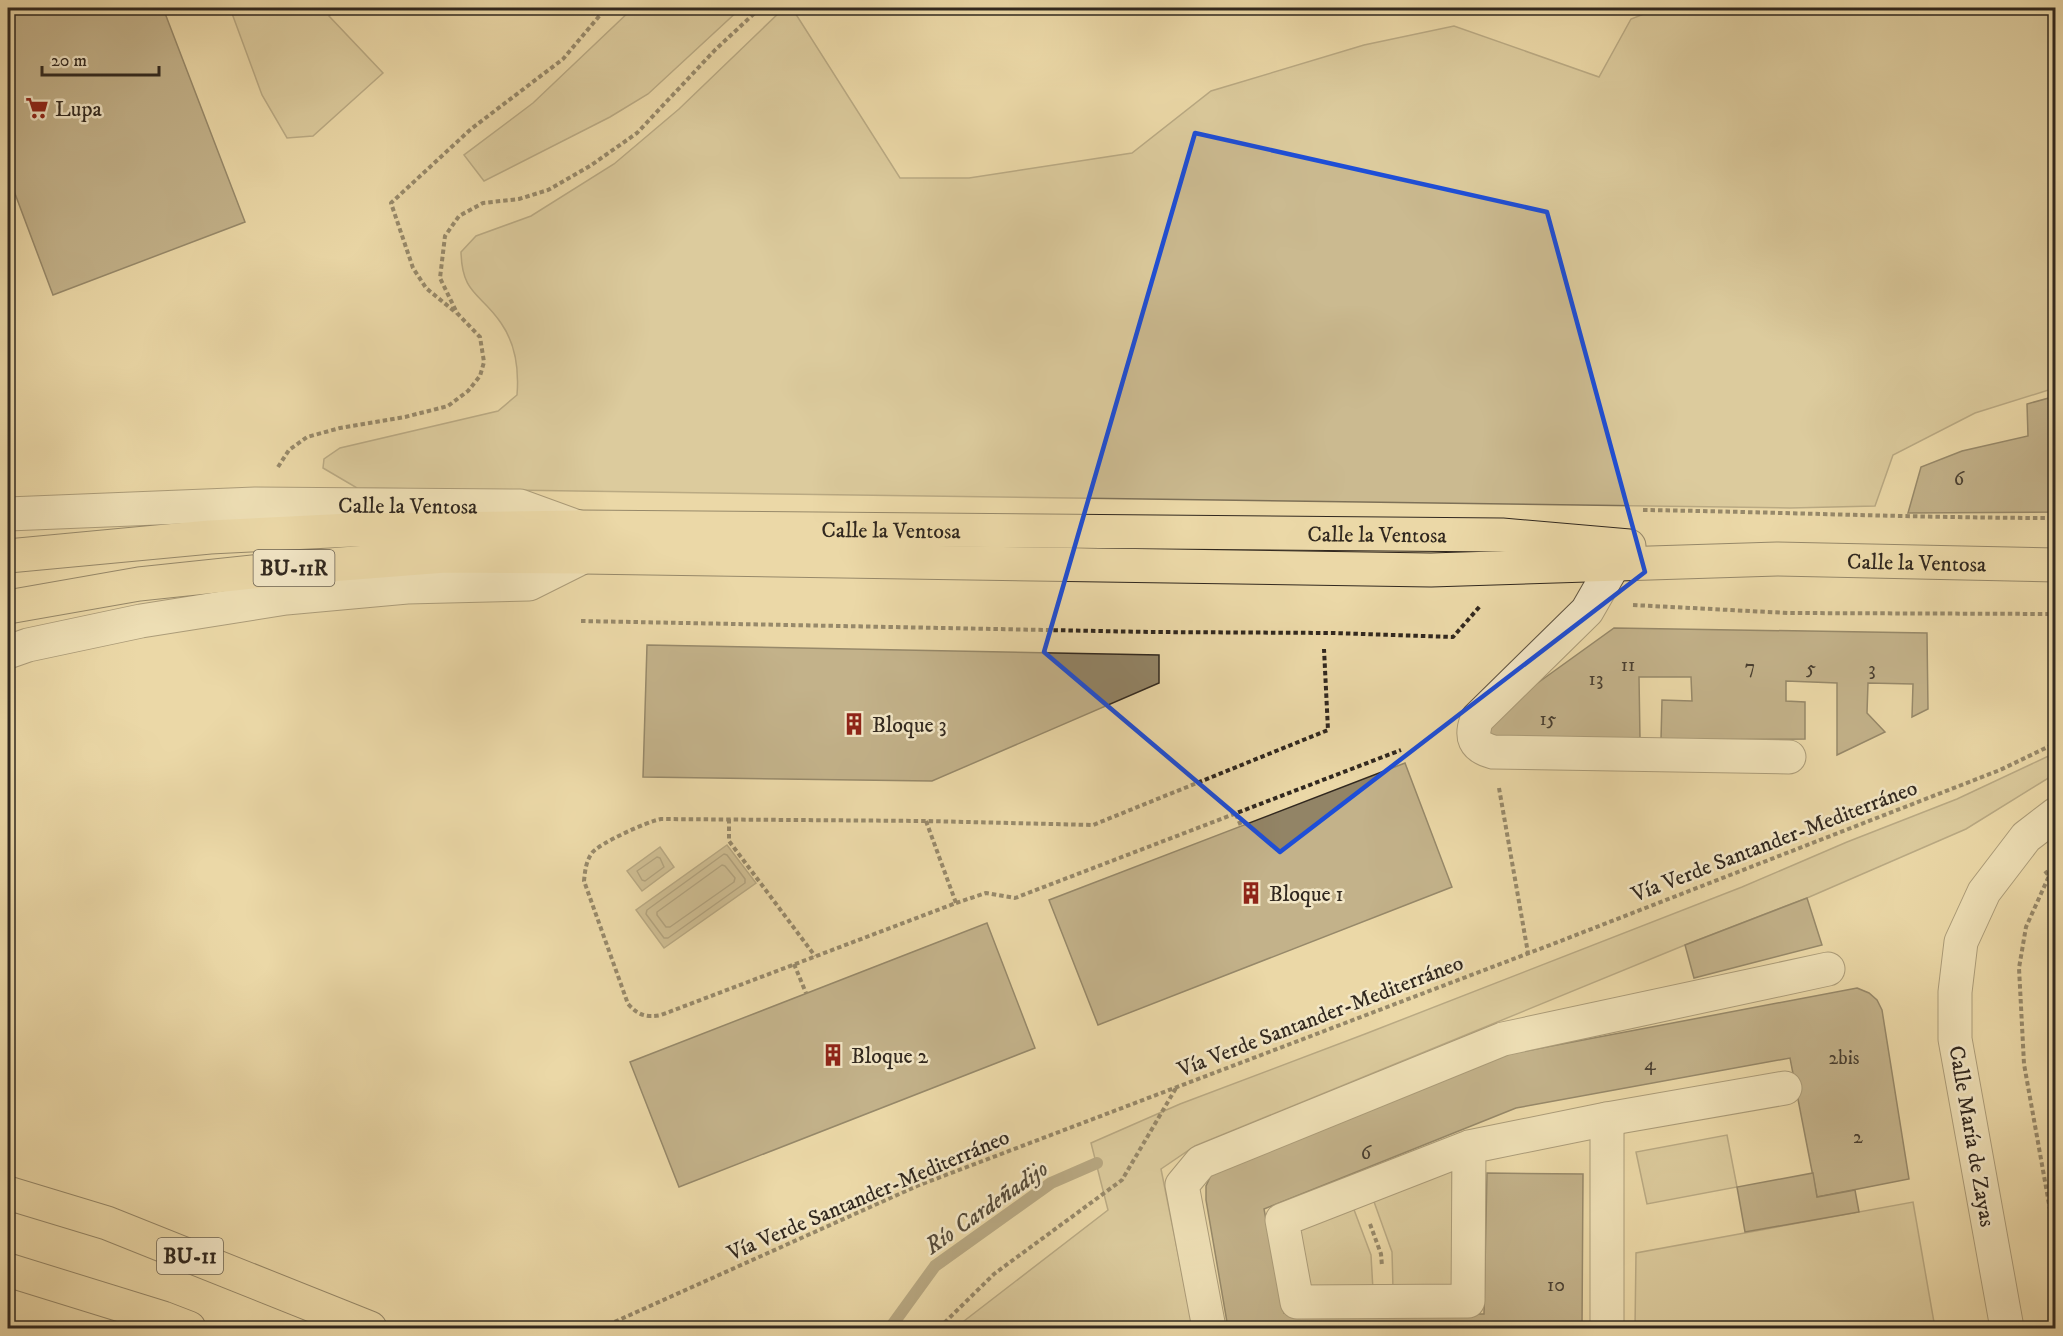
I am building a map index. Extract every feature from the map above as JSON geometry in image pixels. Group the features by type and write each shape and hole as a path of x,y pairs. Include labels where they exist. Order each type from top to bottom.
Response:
{"main road":[{"name":"BU-11R","path":"8,556 210,537 350,530 581,542"},
{"name":"Calle la Ventosa","path":"581,542 1502,535 1777,559"},
{"name":"BU-11R","path":"8,607 139,584 581,542"},
{"name":"Calle la Ventosa","path":"581,542 1431,570 1777,559 2055,565"},
{"name":"BU-11","path":"8,1193 107,1223 370,1329"},
{"path":"8,1270 163,1318 189,1329"}],"street":[{"name":"Calle la Ventosa","path":"8,514 266,504 520,506 581,542 530,584 407,587 286,598 141,621 8,651"},
{"path":"1614,564 1587,611 1476,719 1473,730 1475,741 1482,749 1493,752 1789,757"},
{"name":"Calle María de Zayas","path":"2007,1329 1955,1040 1955,992 1961,942 1984,892 2026,837 2055,814"},
{"path":"1209,1329 1182,1185 1202,1162 1503,1040 1828,969"},
{"path":"1469,1147 1468,1301 1297,1302 1282,1220 1469,1147 1607,1119 1785,1088"},
{"path":"1607,1119 1607,1329"}],"path":[{"path":"266,504 269,482 289,450 307,437 448,406 468,391 480,376 484,362 480,337 426,288 413,268 391,203 471,129 564,59 606,8"},
{"path":"457,314 440,278 445,236 459,216 483,204 519,199 548,190 590,166 637,133 715,50 760,8"},
{"path":"1910,518 2055,518"},
{"path":"582,621 1453,637 1485,601"},
{"path":"1621,605 1788,613 2055,614"},
{"path":"1324,649 1328,730 1093,825 729,819 648,821 593,851 586,865 584,881 628,1004 635,1012 647,1017 661,1015 986,893 1015,898 1401,750"},
{"name":"Vía Verde Santander-Mediterráneo","path":"601,1329 917,1186 2000,770 2055,743"},
{"path":"1493,752 1528,953"},
{"path":"1236,814 1241,826"},
{"path":"729,819 729,841 815,956"},
{"path":"926,821 956,903"},
{"path":"2039,864 2049,876 2026,927 2019,968 2020,1015 2024,1064 2055,1243"},
{"path":"794,964 806,993"},
{"path":"939,1329 994,1274 1122,1180 1176,1088"},
{"path":"1357,1190 1381,1254 1382,1302"}],"highlighted area":[{"path":"1195,133 1547,212 1645,572 1280,852 1044,652"}],"shaded area":[{"path":"230,8 339,8 329,16 383,73 313,136 287,138 262,95"},
{"path":"633,8 741,8 648,94 610,117 484,181 464,155 533,103"},
{"path":"784,8 792,8 900,178 969,178 1132,153 1211,91 1364,45 1454,26 1599,77 1631,19 1659,8 2055,8 2055,388 1975,413 1893,455 1875,506 1790,508 357,488 323,468 324,459 340,448 498,411 517,395 517,367 510,339 494,313 469,285 462,266 461,252 476,236 531,216 614,164 679,109"},
{"path":"2055,753 2055,774 1966,829 1807,898 1685,945 1195,1146 1161,1169 1193,1328 955,1328 1108,1210 1091,1143 1180,1104 1742,887 1847,842 1957,799"},
{"path":"1727,1135 1737,1187 1647,1204 1636,1152"},
{"path":"1452,1169 1453,1289 1393,1289 1392,1252 1373,1199"},
{"path":"1913,1202 1935,1328 1635,1328 1636,1253"},
{"path":"1353,1207 1371,1255 1373,1290 1310,1290 1299,1229"}],"water":[{"path":"727,845 756,883 664,948 636,910"},
{"path":"660,847 674,867 642,891 627,871"}],"building":[{"path":"8,8 163,8 245,222 53,295 8,175"},
{"path":"2056,396 2056,512 1908,513 1921,467 1962,451 2028,436 2027,404"},
{"path":"1614,628 1927,633 1928,709 1912,717 1913,684 1868,683 1867,713 1885,732 1837,755 1837,683 1786,681 1786,701 1805,702 1805,739 1661,740 1662,700 1692,701 1691,677 1639,677 1640,739 1492,738 1486,730 1532,687"},
{"name":"Bloque 3","path":"647,645 1159,655 1159,683 932,781 643,777"},
{"name":"Bloque 1","path":"1405,763 1452,887 1098,1025 1049,900"},
{"path":"1807,898 1822,945 1694,978 1685,945"},
{"name":"Bloque 2","path":"987,923 1035,1048 679,1187 630,1062"},
{"path":"1857,988 1869,993 1877,1000 1882,1010 1909,1179 1817,1197 1790,1058 1516,1108 1264,1209 1284,1313 1484,1314 1487,1173 1583,1174 1582,1328 1228,1328 1206,1200 1206,1186 1211,1175 1509,1054"},
{"path":"1813,1173 1817,1197 1855,1190 1859,1212 1745,1232 1737,1187"}],"waterway":[{"name":"Río Cardeñadijo","path":"890,1328 935,1266 1051,1183 1097,1163"}],"place":[{"name":"Lupa","path":"37,108"},
{"name":"Bloque 3","path":"854,724"},
{"name":"Bloque 1","path":"1251,893"},
{"name":"Bloque 2","path":"833,1055"}]}
